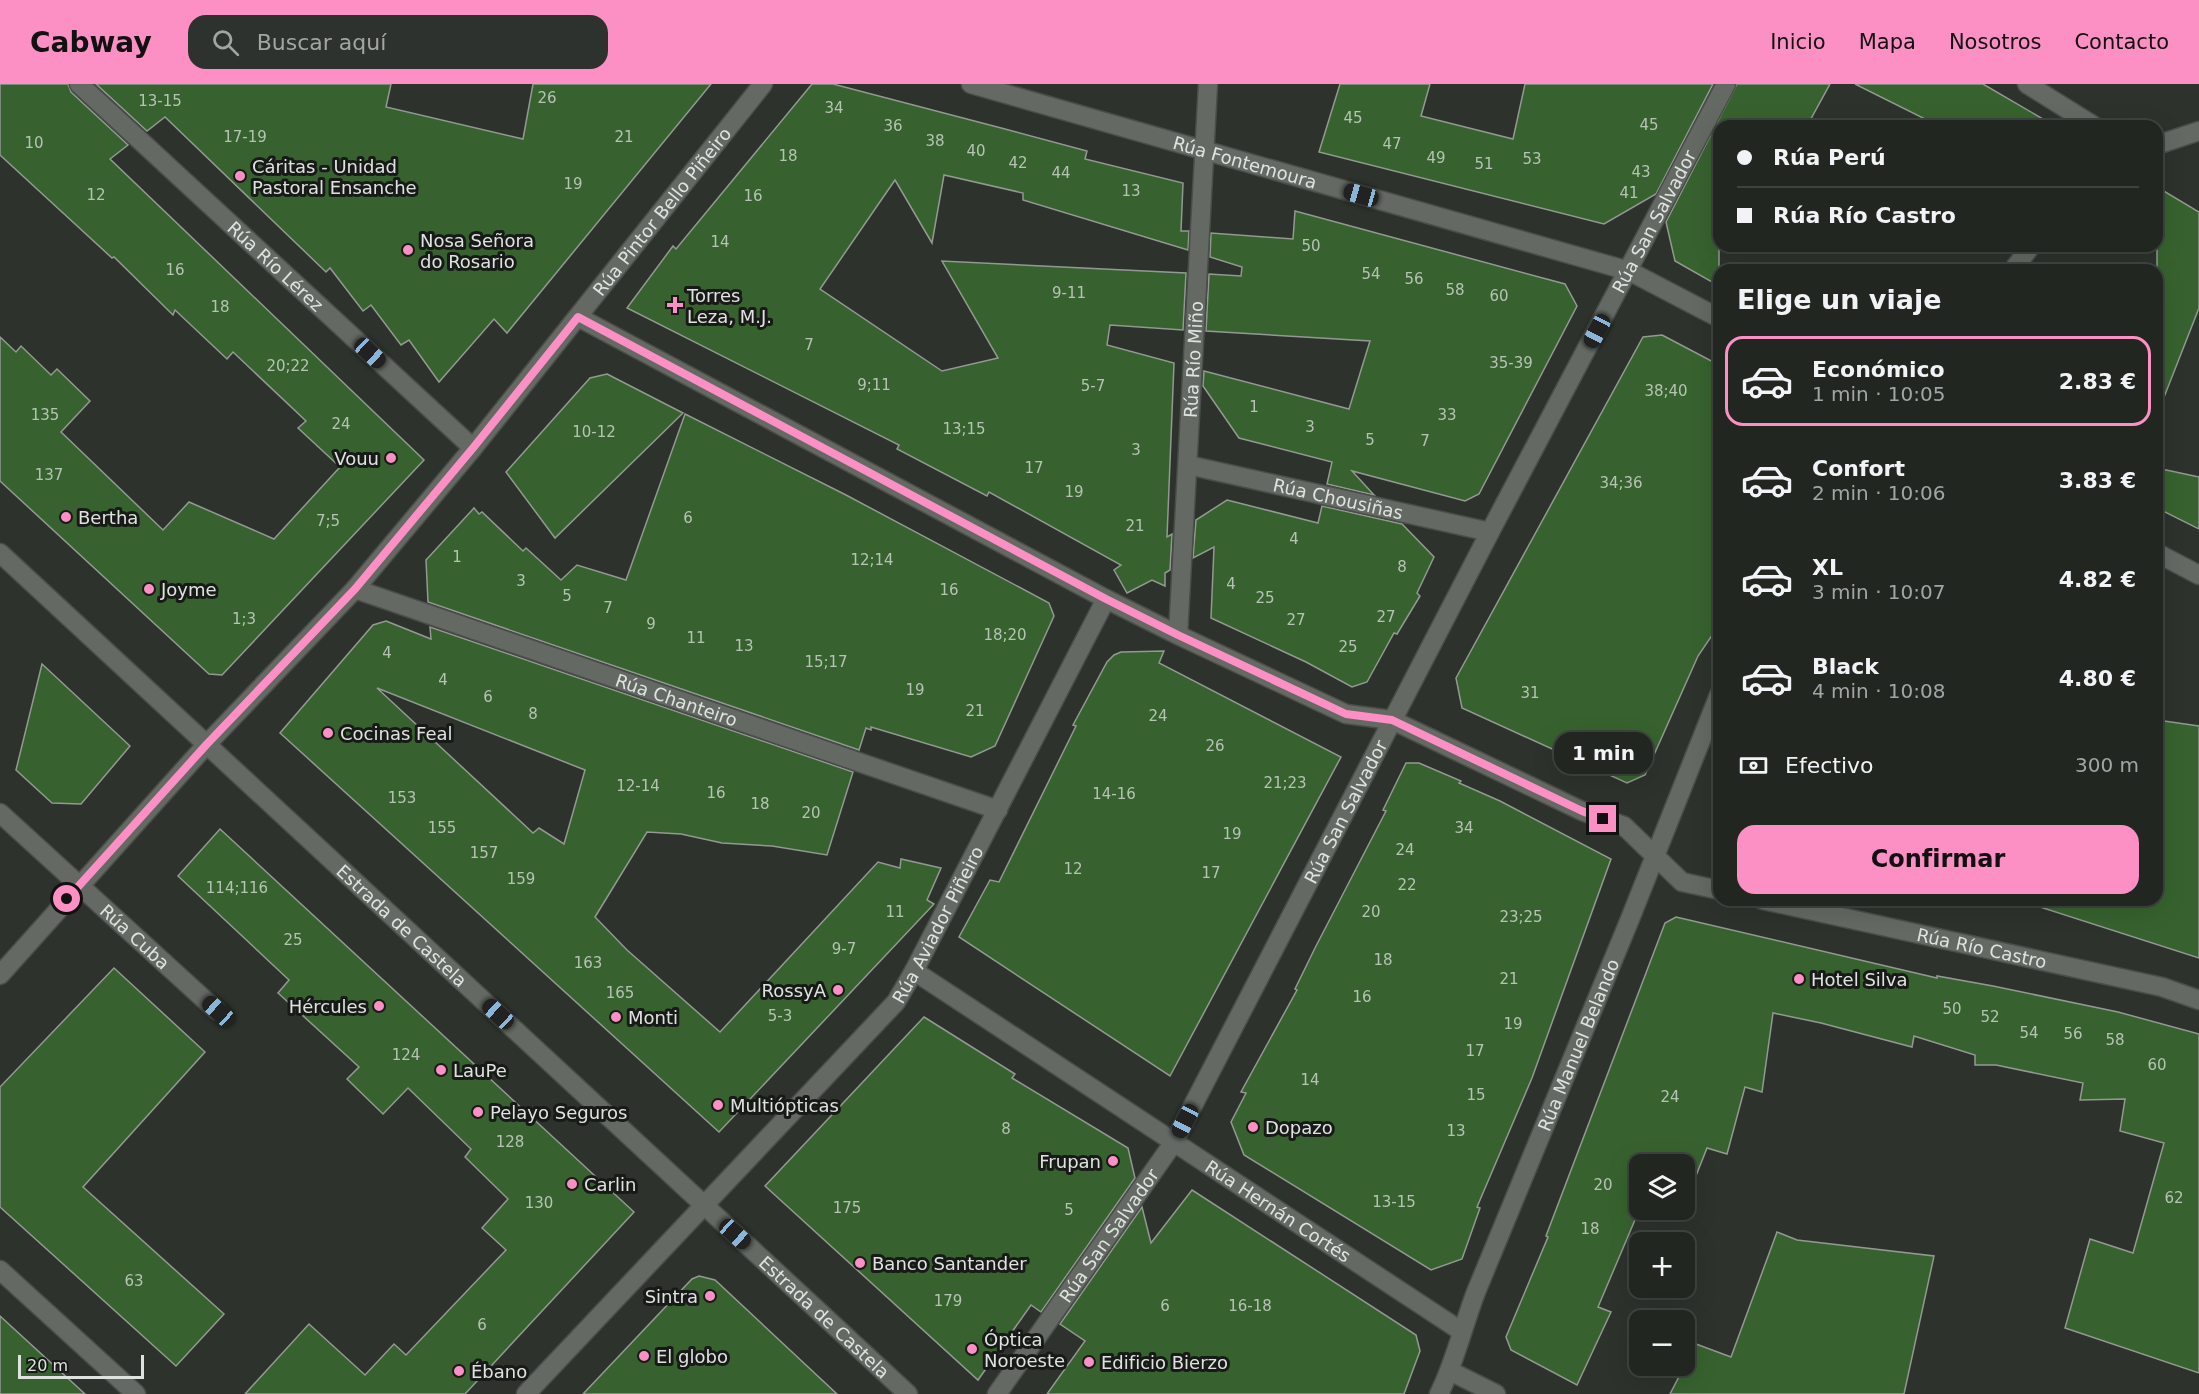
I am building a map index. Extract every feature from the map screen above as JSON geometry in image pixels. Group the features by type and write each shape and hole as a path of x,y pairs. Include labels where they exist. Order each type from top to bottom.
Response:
{"street":[{"name":"Rúa Río Lérez","path":"79,84 473,448"},
{"name":"Rúa Pintor Bello Piñeiro","path":"0,975 207,744 355,589 473,448 763,84"},
{"name":"Rúa Fontemoura","path":"971,84 1629,271 1713,315"},
{"name":"Rúa Río Miño","path":"1178,635 1208,84"},
{"name":"Rúa San Salvador","path":"997,1394 1174,1142 1490,532 1726,84"},
{"path":"2027,84 2084,120"},
{"path":"2163,143 2199,131"},
{"path":"578,317 1106,599 1178,635 1346,714 1392,720 1582,811 1623,826 1682,882 1713,889"},
{"name":"Rúa Chousiñas","path":"1188,465 1490,532"},
{"name":"Estrada de Castela","path":"0,553 908,1394"},
{"path":"2163,556 2199,575"},
{"name":"Rúa Chanteiro","path":"355,589 998,810"},
{"name":"Rúa Aviador Piñeiro","path":"526,1394 896,1002 1106,599"},
{"name":"Rúa Manuel Belando","path":"1439,1394 1450,1371 1461,1331 1713,710"},
{"name":"Rúa Cuba","path":"0,813 218,1011"},
{"name":"Rúa Río Castro","path":"1791,906 2162,987 2199,1000"},
{"name":"Rúa Hernán Cortés","path":"914,971 1461,1331"},
{"path":"0,1270 136,1394"},
{"path":"1450,1371 1496,1394"}],"building":[{"path":"0,84 68,84 71,92 128,145 110,159 424,460 222,675 209,674 0,481 0,337 16,352 21,346 51,375 57,369 90,401 61,432 163,530 189,502 274,539 340,467 298,428 306,421 233,352 227,359 175,310 173,315 114,257 112,258 0,155"},
{"path":"96,84 391,84 386,107 523,139 533,84 711,84 507,333 494,319 439,382 409,340 401,345 371,305 363,311 330,268 326,272 165,117 147,131"},
{"path":"812,84 833,84 1005,129 1087,151 1085,159 1183,183 1181,231 1189,231 1188,250 1023,200 1023,193 944,175 932,243 895,180 820,289 942,371 998,358 942,261 1186,273 1183,330 1110,325 1107,345 1174,363 1167,537 1172,534 1170,570 1165,573 1165,586 1152,580 1127,593 1114,570 1121,565 989,492 987,496 897,449 899,445 627,308 673,246 676,249"},
{"path":"1340,84 1430,84 1421,116 1513,139 1525,84 1713,84 1656,194 1604,224 1319,152"},
{"path":"1737,84 1830,84 1810,120 1718,120"},
{"path":"1855,84 1983,84 2045,120 1927,120"},
{"path":"1713,131 1713,252 1719,252 1719,264 1713,264 1713,283 1675,261 1666,222"},
{"path":"2163,191 2199,212 2199,308 2163,400 2163,264 2157,264 2157,252 2163,252"},
{"path":"1295,211 1565,284 1577,306 1479,494 1465,501 1352,471 1374,495 1327,484 1332,462 1239,438 1203,386 1204,371 1349,409 1370,341 1206,331 1209,274 1241,276 1242,267 1210,257 1211,233 1293,239"},
{"path":"1662,335 1713,362 1713,634 1698,656 1645,775 1627,783 1462,708 1456,678 1643,337"},
{"path":"607,374 683,413 555,538 506,472 590,378"},
{"path":"685,414 846,495 1049,603 1054,616 995,746 971,757 871,727 871,730 866,728 859,750 428,602 426,560 474,508 479,514 482,512 523,551 526,548 561,580 577,565 626,580"},
{"path":"2163,469 2199,477 2199,529 2163,511"},
{"path":"1227,500 1318,523 1322,506 1402,524 1434,557 1417,593 1420,596 1397,634 1394,633 1367,682 1352,687 1306,662 1211,618 1214,547 1193,558 1196,520"},
{"path":"386,621 431,639 430,627 853,772 827,855 772,846 722,843 681,834 647,832 595,917 627,950 720,1032 878,862 900,868 901,859 941,868 927,900 934,904 719,1132 280,733 373,625","holes":["377,688 585,770 564,844 539,828 533,833"]},
{"path":"1164,651 1159,663 1341,757 1170,1076 959,937 990,880 999,882 1076,726 1073,725 1107,662 1121,652"},
{"path":"42,664 130,746 81,804 52,803 16,770"},
{"path":"2163,721 2199,726 2199,958 2040,907 2163,906"},
{"path":"1406,763 1419,763 1461,781 1459,783 1500,801 1611,859 1532,1078 1477,1207 1480,1208 1462,1259 1431,1270 1244,1155 1231,1122 1246,1093 1241,1092 1297,990 1295,989 1315,948 1386,811 1383,810"},
{"path":"220,829 634,1212 465,1394 245,1394 309,1324 365,1375 394,1344 406,1355 506,1250 482,1228 508,1199 465,1157 471,1149 408,1088 383,1114 347,1079 359,1067 278,993 289,980 178,876"},
{"path":"1676,917 1937,978 1937,976 1993,986 2118,1012 2199,1034 2199,1373 2065,1328 2090,1239 2133,1253 2164,1143 2120,1131 2125,1099 2080,1100 2083,1083 1996,1065 1975,1065 1975,1055 1914,1036 1912,1047 1773,1013 1762,1092 1745,1087 1727,1154 1707,1148 1695,1178 1695,1154 1629,1154 1629,1220 1635,1220 1598,1307 1611,1312 1577,1385 1511,1350 1506,1337 1548,1237 1546,1236 1665,923"},
{"path":"114,968 205,1052 83,1187 224,1314 176,1366 0,1207 0,1087"},
{"path":"924,1017 1015,1074 1012,1078 1128,1148 1135,1178 1041,1312 1031,1305 978,1380 765,1186"},
{"path":"1192,1190 1416,1335 1420,1351 1404,1394 1047,1394 1085,1341 1060,1324 1142,1207 1151,1243"},
{"path":"1777,1232 1797,1240 1934,1256 1904,1394 1670,1394 1679,1376 1695,1376 1696,1344 1731,1357"},
{"path":"699,1276 715,1280 837,1394 583,1394 692,1279"},
{"path":"0,1316 85,1394 0,1394"}],"place":[{"name":"Cáritas - Unidad Pastoral Ensanche","path":"240,176"},
{"name":"Nosa Señora do Rosario","path":"408,250"},
{"name":"Torres Leza, M.J.","path":"675,305"},
{"name":"Vouu","path":"391,458"},
{"name":"Bertha","path":"66,517"},
{"name":"Joyme","path":"149,589"},
{"name":"Cocinas Feal","path":"328,733"},
{"name":"Hotel Silva","path":"1799,979"},
{"name":"RossyA","path":"838,990"},
{"name":"Hércules","path":"379,1006"},
{"name":"Monti","path":"616,1017"},
{"name":"LauPe","path":"441,1070"},
{"name":"Multiópticas","path":"718,1105"},
{"name":"Pelayo Seguros","path":"478,1112"},
{"name":"Dopazo","path":"1253,1127"},
{"name":"Frupan","path":"1113,1161"},
{"name":"Carlin","path":"572,1184"},
{"name":"Banco Santander","path":"860,1263"},
{"name":"Sintra","path":"710,1296"},
{"name":"Óptica Noroeste","path":"972,1349"},
{"name":"El globo","path":"644,1356"},
{"name":"Edificio Bierzo","path":"1089,1362"},
{"name":"Ébano","path":"459,1371"}],"route":[{"path":"67,899 207,744 355,589 473,448 578,317 1106,599 1178,635 1346,714 1392,720 1603,819"}]}
